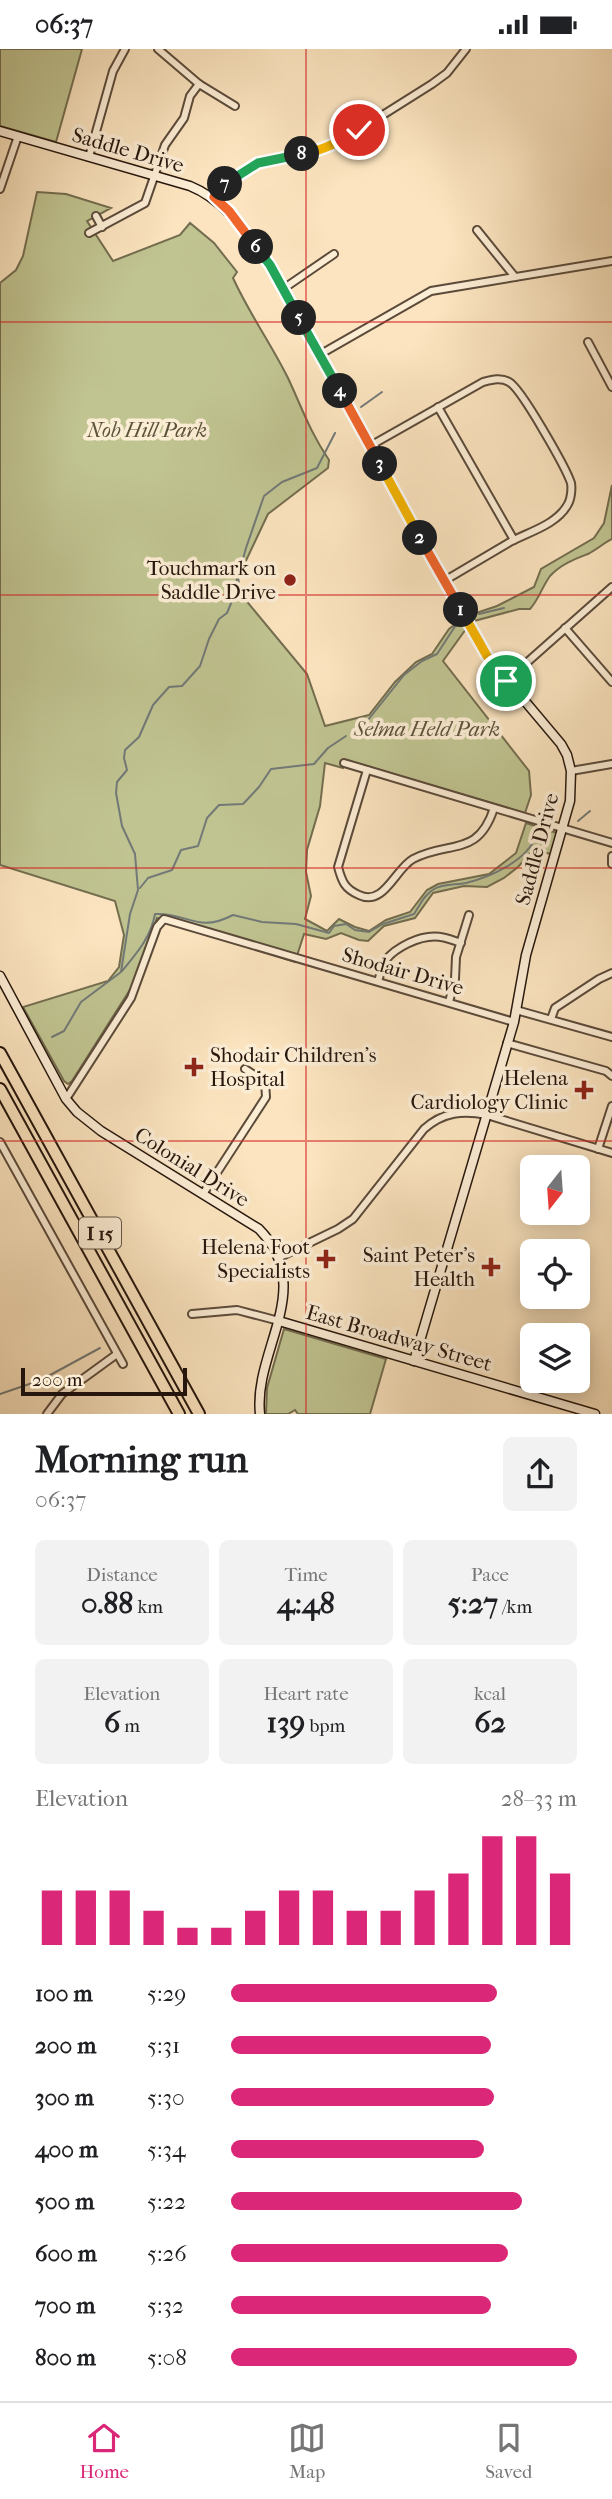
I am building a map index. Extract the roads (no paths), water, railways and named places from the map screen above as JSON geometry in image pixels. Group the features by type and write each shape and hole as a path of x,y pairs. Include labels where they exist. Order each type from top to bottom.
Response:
{"highway":[{"name":"I 15","path":"0,1053 199,1414"},
{"name":"I 15","path":"0,1089 179,1414"}],"street":[{"path":"89,157 113,71 125,49"},
{"path":"158,49 199,84 235,106"},
{"path":"214,197 225,184 258,163 315,152 359,130 447,73 466,49"},
{"path":"89,233 145,203 165,145 184,118 190,96 199,84"},
{"name":"Saddle Drive","path":"0,131 190,186 214,197 229,211 270,265 487,656 568,755 572,791 526,955 514,1022 414,1361"},
{"path":"0,189 18,136"},
{"path":"96,216 102,227"},
{"path":"477,230 515,277"},
{"path":"283,289 334,254"},
{"path":"319,355 431,291 612,261"},
{"path":"588,342 612,387"},
{"path":"370,446 492,379 509,382 524,399 571,485 569,503 548,523 444,580"},
{"path":"438,407 514,540"},
{"path":"506,681 612,587"},
{"path":"565,628 612,682"},
{"path":"344,763 612,843"},
{"path":"571,771 612,764"},
{"path":"367,770 338,867 342,882 348,890 364,898 381,893 407,862 477,838 488,826 494,808"},
{"path":"612,856 612,864"},
{"path":"449,1002 469,915"},
{"name":"Shodair Drive","path":"66,1099 131,998 157,927 164,919 514,1022"},
{"path":"378,981 383,964 390,955 406,946 428,937 461,943"},
{"path":"551,1019 555,1008 598,979 612,973"},
{"name":"Colonial Drive","path":"0,976 66,1099 77,1112 97,1129 259,1229 268,1238 278,1258 284,1291 279,1321 263,1375 260,1414"},
{"path":"516,1010 612,1037"},
{"path":"508,1043 607,1071 612,1076"},
{"path":"203,1194 266,1097 265,1082 246,1069"},
{"path":"598,1149 612,1106"},
{"path":"278,1258 353,1219 423,1131 438,1118 470,1112 487,1115 612,1153"},
{"path":"0,1142 123,1364"},
{"name":"East Broadway Street","path":"192,1314 237,1310 595,1414"},
{"path":"47,1414 62,1394 117,1354"}],"waterway":[{"path":"361,407 382,392"},
{"path":"52,1037 64,1031 81,1002 121,972 130,914 138,890 135,854 122,826 116,793 117,782 127,770 125,750 139,737 153,705 169,687 182,686 200,666 209,639 219,619 227,613 239,584 238,577 246,548 264,496 282,482 317,468 335,433"},
{"path":"479,614 504,608"},
{"path":"364,725 404,675 422,661 437,654 456,625"},
{"path":"140,888 148,878 172,870 181,850 198,846 207,818 219,805 243,804 271,769 314,764 328,748 346,736"},
{"path":"578,821 590,811"},
{"path":"122,971 147,937 155,914 166,914 201,923 210,923 233,915 262,922 296,924 329,933 334,926 346,924 355,930 369,932 383,924 414,914 434,889 476,880 507,867 525,853 536,836"},
{"path":"0,1394 41,1380 100,1348"}],"place":[{"name":"Touchmark on Saddle Drive","path":"290,580"},
{"name":"Shodair Children's Hospital","path":"194,1067"},
{"name":"Helena Cardiology Clinic","path":"584,1090"},
{"name":"Helena Foot Specialists","path":"326,1259"},
{"name":"Saint Peter's Health","path":"491,1267"}],"park label":[{"name":"Nob Hill Park","path":"147,430"},
{"name":"Selma Held Park","path":"427,729"}]}
